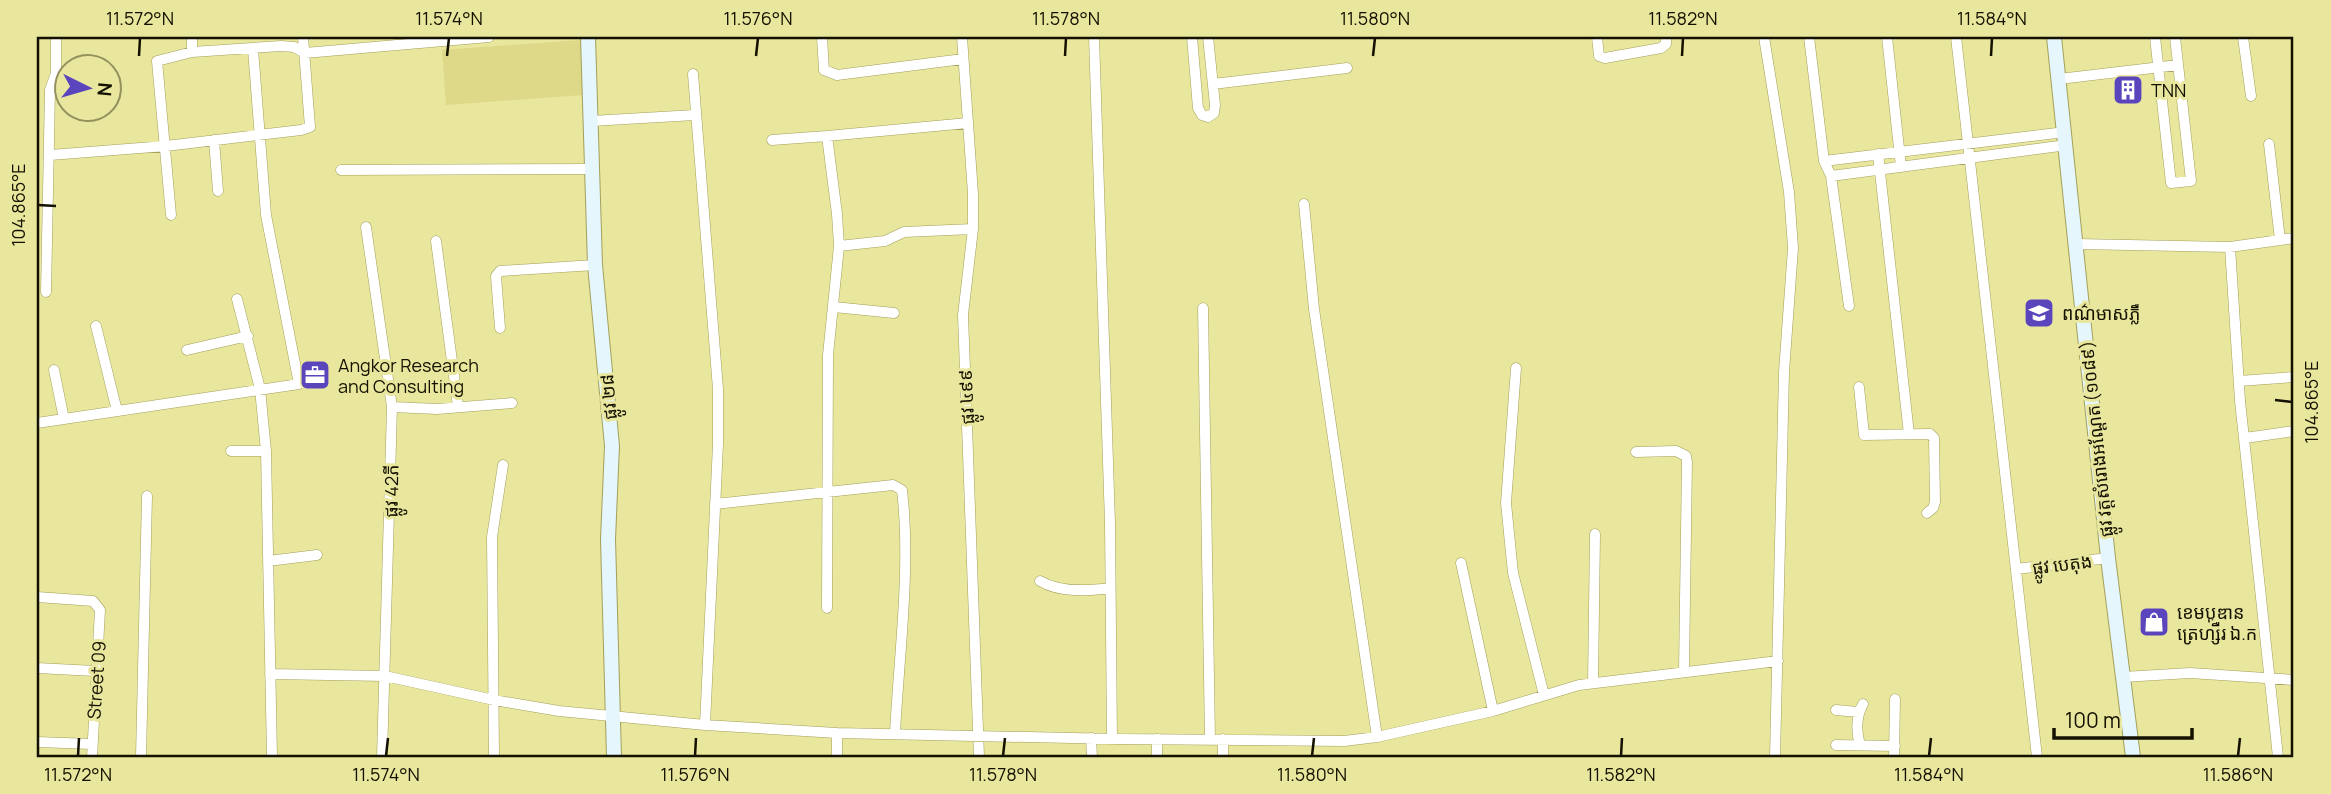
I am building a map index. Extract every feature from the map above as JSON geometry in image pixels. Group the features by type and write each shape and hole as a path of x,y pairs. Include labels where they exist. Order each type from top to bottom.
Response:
{"street":[{"path":"46,292 50,90 57,73 56,37"},
{"path":"192,37 192,52"},
{"path":"50,155 166,146 310,127 303,37"},
{"path":"375,37 376,48"},
{"path":"171,215 157,61 192,52 281,46 294,47 304,53 487,37"},
{"name":"ផ្លូវ ២៨","path":"588,37 595,265 612,446 608,539 614,757"},
{"path":"821,37 824,70 837,75 964,59"},
{"name":"ផ្លូវ ៤៩៩","path":"962,37 973,229 963,315 971,477 979,757"},
{"path":"1094,37 1112,739"},
{"path":"1192,37 1198,108 1202,115 1208,117 1214,113 1208,37"},
{"path":"1597,37 1599,56 1605,58 1661,48 1666,44 1666,37"},
{"path":"1764,37 1789,192 1793,248 1784,372 1775,757"},
{"path":"1808,37 1824,161 1831,176 1849,306"},
{"path":"1887,37 1901,167"},
{"path":"1956,37 2037,757"},
{"name":"ផ្លូវ វត្តសំរោងអណ្ដែត (១០៨៩)","path":"2054,37 2108,558 2133,757"},
{"path":"2155,37 2171,183 2191,181 2175,37"},
{"path":"2243,37 2251,96"},
{"path":"37,423 299,384 265,215 253,49"},
{"path":"2059,79 2178,65"},
{"path":"1213,84 1348,68"},
{"path":"693,74 718,389 705,725"},
{"path":"37,91 50,90"},
{"path":"591,121 695,115"},
{"path":"772,140 968,123"},
{"path":"827,136 838,214 839,246 828,355 827,608"},
{"path":"1824,161 1968,144 2066,139"},
{"path":"1831,176 1969,158 2066,139"},
{"path":"214,140 218,191"},
{"path":"2269,144 2280,240"},
{"path":"1878,154 1909,434"},
{"path":"341,170 592,169"},
{"path":"1304,204 1314,309 1377,737"},
{"name":"ផ្លូវ 42ភី","path":"366,227 392,407 382,757"},
{"path":"839,246 885,242 904,232 973,229"},
{"path":"2077,244 2230,247 2294,238"},
{"path":"436,241 458,406"},
{"path":"2230,247 2239,381 2278,757"},
{"path":"500,328 496,276 500,271 595,265"},
{"path":"237,299 260,389 266,451 272,757"},
{"path":"834,307 894,313"},
{"path":"1203,308 1210,738"},
{"path":"96,326 117,411"},
{"path":"187,350 248,336"},
{"path":"1516,368 1506,503 1513,573 1544,695"},
{"path":"54,370 64,419"},
{"path":"2239,381 2294,377"},
{"path":"1859,387 1864,435 1930,434 1934,438 1935,502 1927,513"},
{"path":"392,407 437,409 512,403"},
{"path":"2245,438 2294,431"},
{"path":"231,451 266,451"},
{"path":"1636,453 1676,451 1686,456 1688,462 1684,670"},
{"path":"494,757 492,537 503,465"},
{"path":"715,504 893,485 902,490 903,604 895,733"},
{"path":"141,757 147,496"},
{"path":"1593,683 1595,534"},
{"path":"268,561 317,555"},
{"name":"ផ្លូវ បេតុង","path":"2016,569 2108,558"},
{"path":"1461,564 1493,711"},
{"path":"1040,581 1059,589 1110,588"},
{"name":"Street 09","path":"37,597 93,601 97,604 101,618 95,671 92,757"},
{"path":"270,674 385,676 494,700 612,717 705,725 837,733 1344,741 1377,737 1493,711 1579,685 1684,670 1778,661"},
{"path":"37,668 95,671"},
{"path":"2123,677 2190,673 2294,680"},
{"path":"1836,745 1860,745 1895,752 1895,699"},
{"path":"1836,710 1861,708 1858,738 1860,745"},
{"path":"837,733 837,757"},
{"path":"1091,738 1092,757"},
{"path":"1157,739 1157,757"},
{"path":"1223,739 1223,757"},
{"path":"37,742 92,744"}],"shaded area":[{"path":"581,40 583,95 446,105 442,50"}],"place":[{"name":"TNN","path":"2128,90"},
{"name":"ពណ៌មាសភ្លឺ","path":"2039,313"},
{"name":"Angkor Research and Consulting","path":"315,375"},
{"name":"ខេមបូឌាន ត្រេហ្សឺរ ឯ.ក","path":"2154,622"}]}
